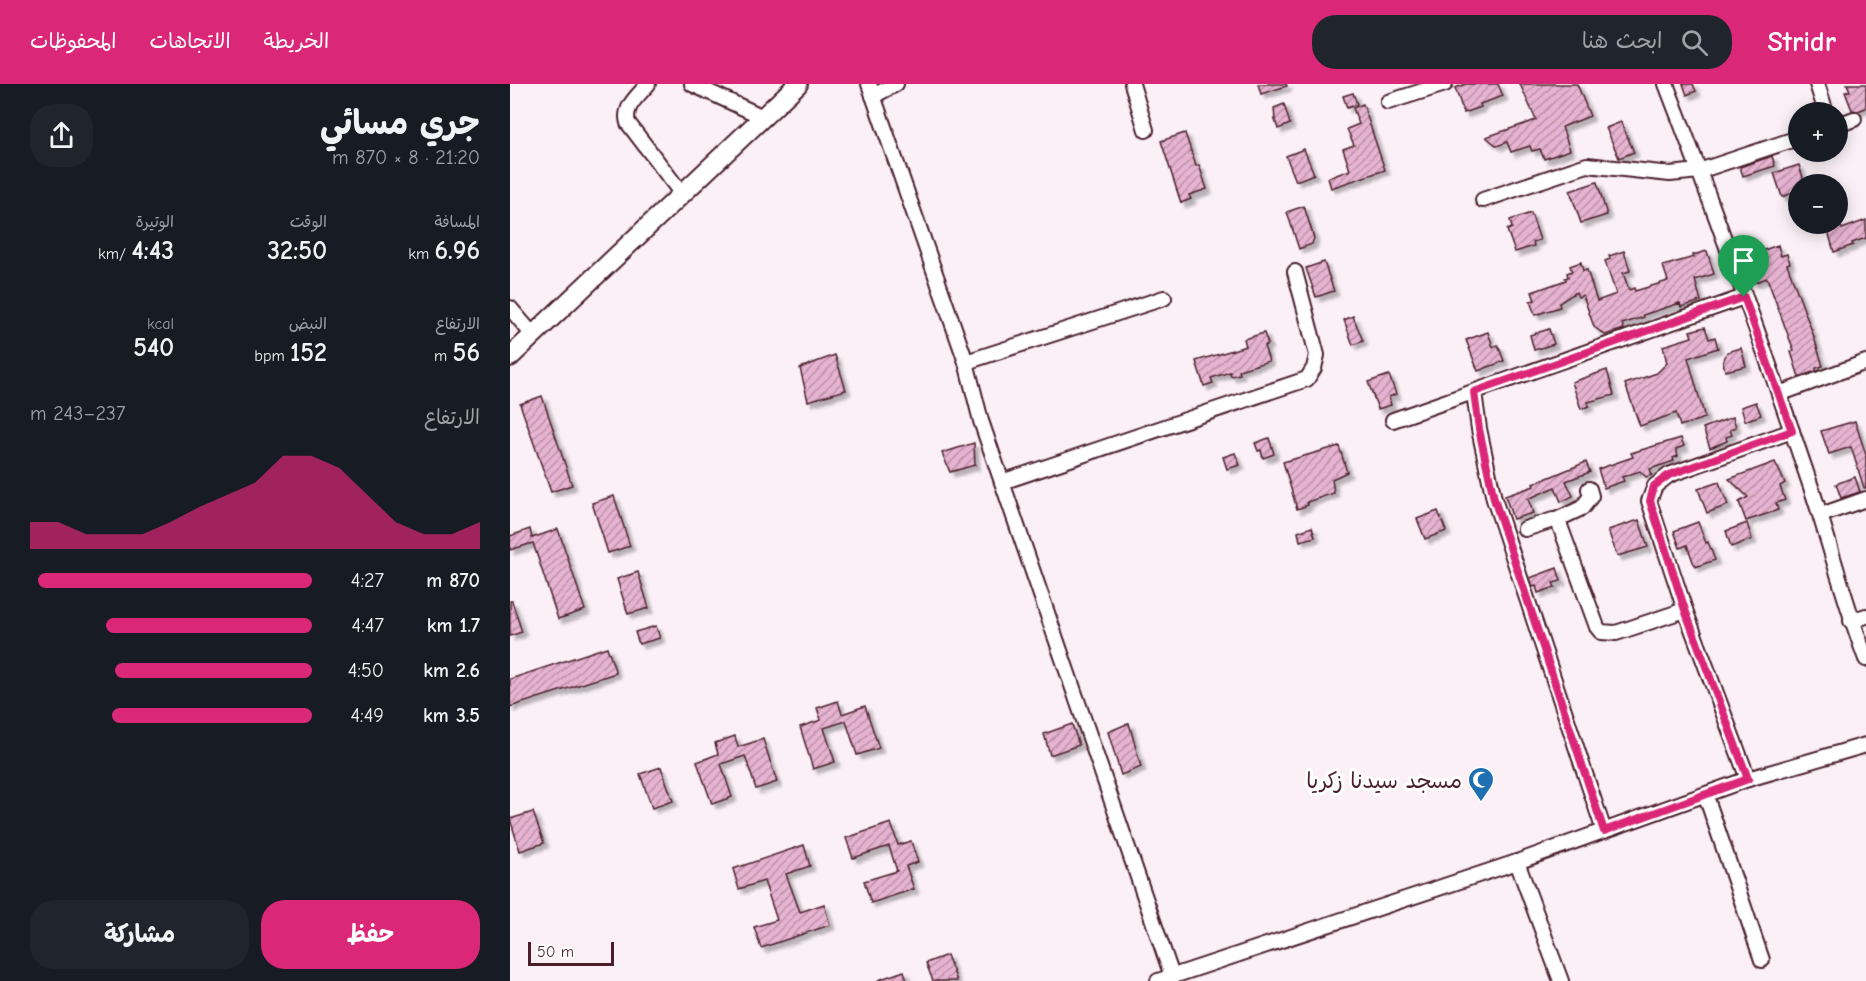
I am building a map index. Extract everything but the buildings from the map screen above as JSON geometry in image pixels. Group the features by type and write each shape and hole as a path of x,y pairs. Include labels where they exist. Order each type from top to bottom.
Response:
{"street":[{"path":"648,84 628,108 626,116 628,123 682,194"},
{"path":"692,84 763,117"},
{"path":"510,357 798,84"},
{"path":"896,84 871,90 966,362 981,421 1165,979 1517,862 1748,779 1866,745"},
{"path":"1132,84 1146,130"},
{"path":"1388,102 1445,84"},
{"path":"1666,84 1700,171 1792,431 1821,515 1851,621 1866,659"},
{"path":"1817,84 1823,102"},
{"path":"1848,121 1854,119"},
{"path":"1483,200 1587,165 1670,174 1700,171 1788,141"},
{"path":"1002,482 1307,379 1314,368 1317,355 1295,272"},
{"path":"1393,420 1744,297"},
{"path":"966,362 1164,298"},
{"path":"510,308 533,335"},
{"path":"1779,394 1866,362"},
{"path":"1474,392 1479,429 1494,499 1604,831"},
{"path":"1748,779 1685,610 1650,501 1654,486 1669,475 1792,431"},
{"path":"1525,529 1556,520 1586,504 1591,496 1589,489"},
{"path":"1821,515 1866,499"},
{"path":"1556,520 1597,627 1601,632 1612,634 1685,610"},
{"path":"1851,621 1866,616"},
{"path":"1706,796 1762,960"},
{"path":"1517,862 1561,981"}],"place":[{"name":"مسجد سيدنا زكريا","path":"1481,803"}],"route":[{"path":"1744,297 1792,431 1669,475 1654,486 1650,501 1685,610 1748,779 1604,831 1494,499 1479,429 1474,392 1744,297"}]}
